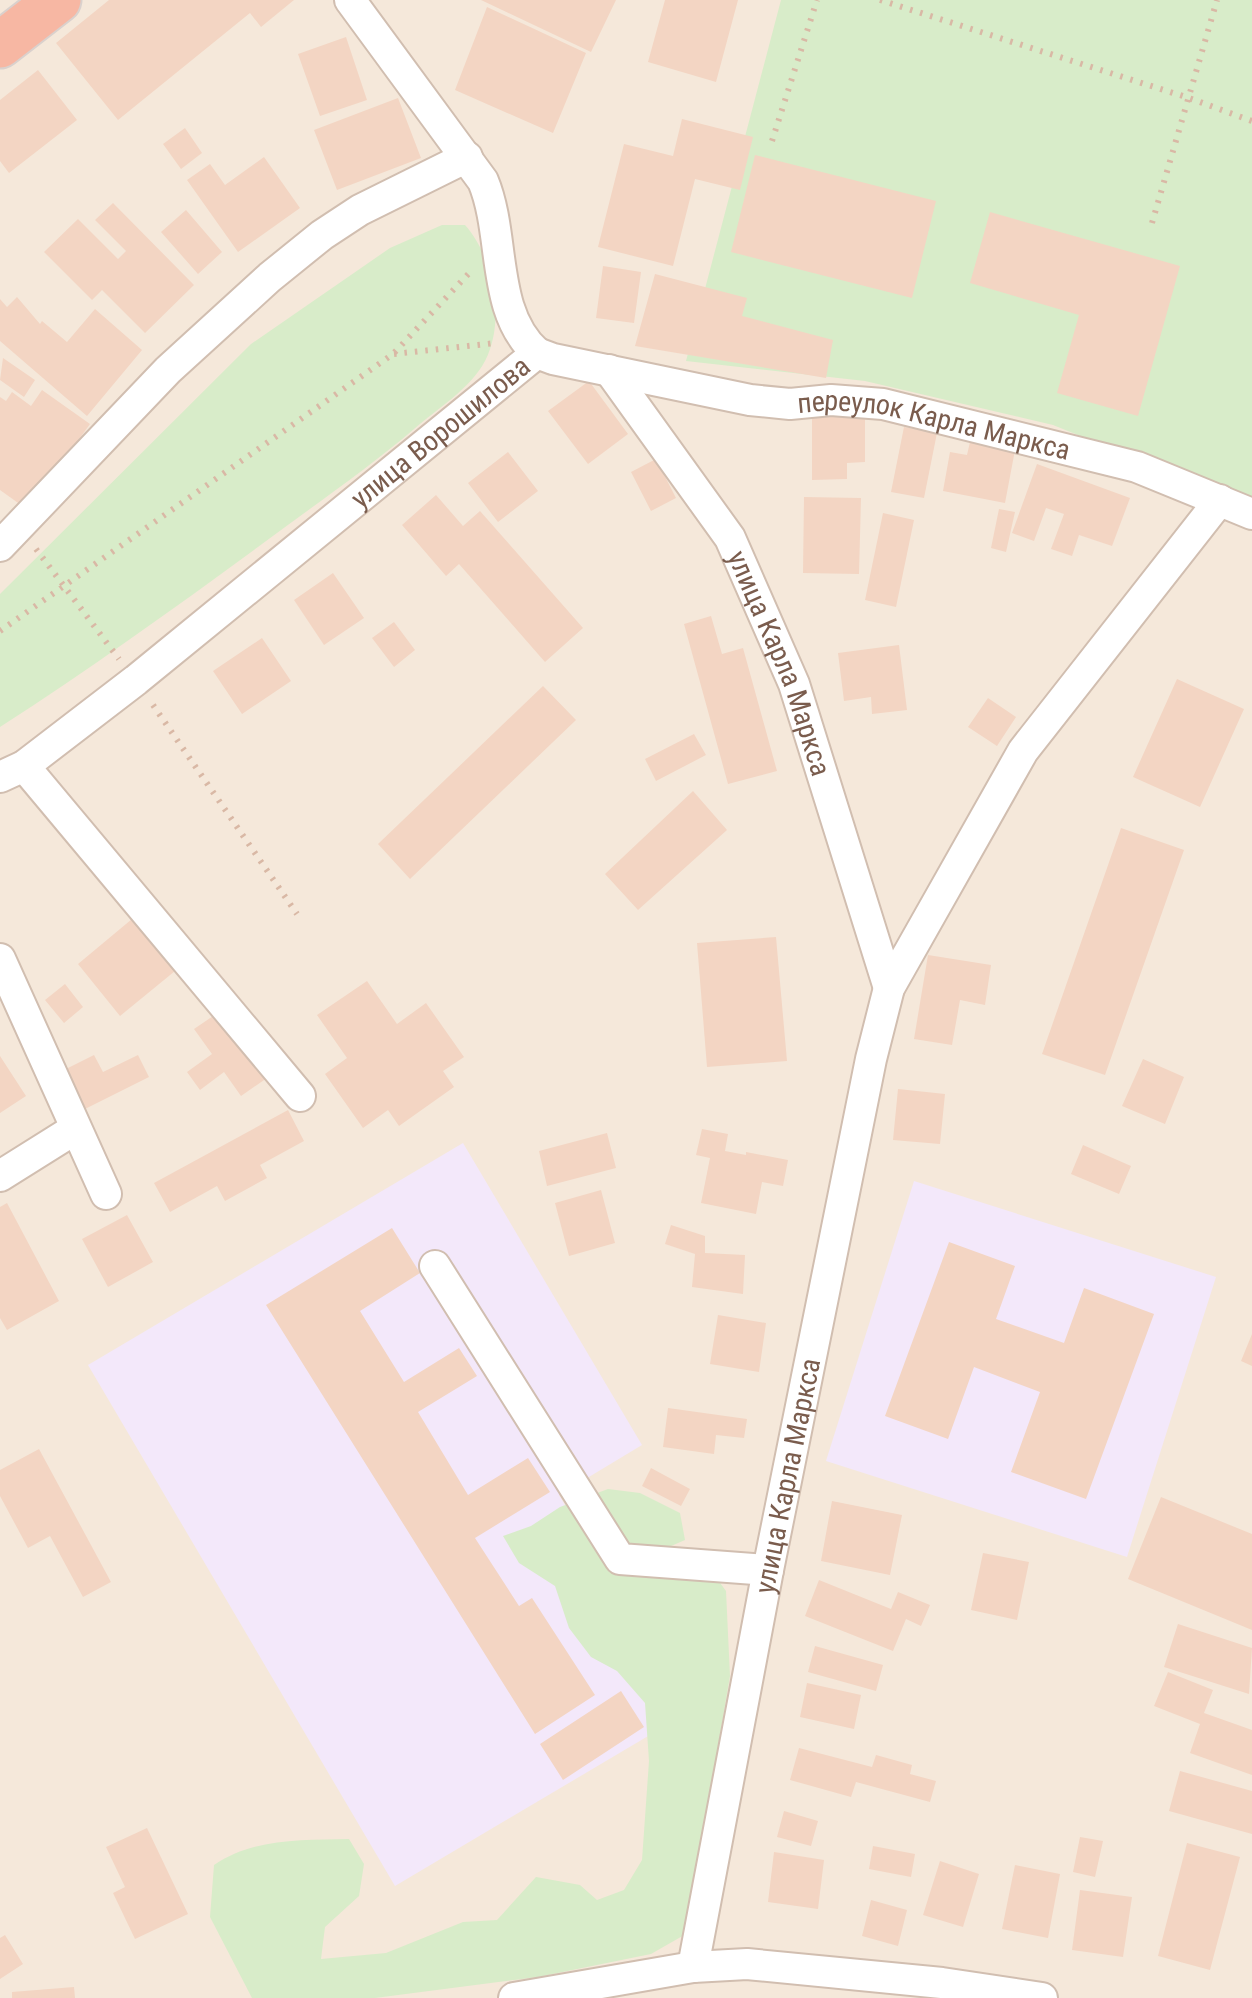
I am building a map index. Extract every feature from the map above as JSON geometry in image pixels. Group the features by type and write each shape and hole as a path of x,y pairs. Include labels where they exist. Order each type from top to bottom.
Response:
{"highway":[{"path":"0,45 58,0"}],"street":[{"name":"улица Ворошилова","path":"300,1096 12,772 136,680 530,346 508,308 494,208 484,182 350,0"},
{"path":"6,526 168,370 322,235 360,210 467,157"},
{"name":"переулок Карла Маркса","path":"530,346 553,360 750,400 883,404 1137,467 1252,514"},
{"name":"улица Карла Маркса","path":"609,370 730,538 794,684 889,988"},
{"name":"улица Карла Маркса","path":"693,1968 768,1570 871,1059 889,988 1023,751 1220,500"},
{"path":"0,960 106,1194"},
{"path":"0,1176 75,1129"},
{"path":"436,1266 620,1559 768,1570"},
{"path":"514,1998 576,1993 693,1968 747,1964 1042,1998"}],"path":[{"path":"772,141 817,0"},
{"path":"880,0 1252,121"},
{"path":"1152,223 1218,0"},
{"path":"0,631 393,354 498,242"},
{"path":"393,354 530,346"},
{"path":"6,526 62,584 136,680 298,914"}],"shaded area":[{"path":"0,0 1252,0 1252,1998 0,1998"},
{"path":"463,1143 642,1445 559,1495 687,1713 395,1886 88,1365"},
{"path":"914,1181 1216,1277 1127,1557 826,1461"}],"green space":[{"path":"781,0 1252,0 1252,505 1053,425 865,381 686,361"},
{"path":"442,225 465,225 490,272 495,327 479,371 453,398 339,488 0,727 0,594 251,344 390,248"},
{"path":"608,1489 640,1493 680,1513 685,1540 655,1553 712,1572 726,1591 730,1676 686,1934 651,1954 538,1977 375,1998 252,1998 210,1917 214,1865 262,1845 349,1839 364,1864 359,1896 325,1927 321,1959 386,1953 463,1922 497,1920 536,1877 580,1885 597,1900 624,1890 642,1860 649,1761 645,1703 617,1671 591,1657 569,1628 555,1586 519,1563 503,1536 531,1526 560,1507"}],"building":[{"path":"109,0 294,0 261,27 250,13 118,120 56,43"},
{"path":"481,0 616,0 591,52"},
{"path":"665,0 738,0 716,82 648,62"},
{"path":"487,7 586,53 553,133 455,90"},
{"path":"346,37 367,100 320,116 298,54"},
{"path":"38,70 77,120 9,173 0,161 0,100"},
{"path":"398,98 421,158 337,190 314,130"},
{"path":"682,119 753,137 740,190 695,179 673,266 598,247 624,144 673,156"},
{"path":"185,128 202,153 181,169 163,144"},
{"path":"755,155 936,201 912,298 731,252"},
{"path":"264,157 300,208 238,252 187,180 210,164 225,185"},
{"path":"113,203 194,285 145,333 102,290 92,300 44,252 78,219 118,259 126,251 95,220"},
{"path":"186,210 222,252 198,274 161,232"},
{"path":"990,212 1180,266 1138,416 1057,393 1079,315 970,283"},
{"path":"603,266 641,272 634,323 596,318"},
{"path":"655,274 747,298 742,316 833,340 826,378 635,346"},
{"path":"17,297 40,324 42,321 67,342 95,309 142,350 87,416 0,341 0,299 7,307"},
{"path":"3,358 35,380 24,397 0,380"},
{"path":"589,381 628,434 588,464 548,411"},
{"path":"42,390 90,424 28,510 0,490 0,397 6,401 12,392 31,406"},
{"path":"812,412 865,412 865,462 847,463 847,479 812,480"},
{"path":"904,427 937,433 924,498 891,492"},
{"path":"970,442 1015,450 1005,503 943,491 950,452 967,455"},
{"path":"508,452 538,491 498,522 468,483"},
{"path":"656,459 676,498 651,511 631,472"},
{"path":"1037,464 1130,498 1112,546 1079,535 1072,556 1051,549 1064,514 1046,508 1034,541 1012,533"},
{"path":"436,495 463,526 480,511 583,628 545,662 459,564 446,576 402,525"},
{"path":"804,497 861,498 859,574 803,573"},
{"path":"999,509 1015,512 1006,552 991,548"},
{"path":"883,513 914,520 896,607 865,600"},
{"path":"333,573 364,618 324,645 294,600"},
{"path":"711,616 722,654 743,648 777,771 728,784 684,624"},
{"path":"394,622 415,650 394,667 372,638"},
{"path":"262,638 291,681 242,714 213,671"},
{"path":"899,645 907,710 872,714 871,697 844,701 838,653"},
{"path":"1177,679 1244,709 1200,807 1133,777"},
{"path":"543,686 576,720 410,879 378,844"},
{"path":"988,698 1016,717 997,746 968,727"},
{"path":"694,734 706,755 656,781 645,759"},
{"path":"693,791 727,830 638,910 605,874"},
{"path":"1121,828 1184,850 1105,1075 1042,1054"},
{"path":"132,919 175,971 120,1016 78,964"},
{"path":"776,937 787,1061 707,1067 697,943"},
{"path":"928,955 991,965 985,1005 960,1000 952,1045 914,1039"},
{"path":"367,981 397,1024 426,1003 464,1057 443,1071 454,1087 399,1126 388,1110 363,1128 325,1074 347,1058 317,1015"},
{"path":"65,984 83,1007 64,1023 45,1000"},
{"path":"219,1012 267,1078 241,1096 224,1072 200,1090 187,1072 212,1054 194,1029"},
{"path":"94,1055 103,1072 138,1055 149,1077 83,1110 64,1070"},
{"path":"0,1056 26,1096 0,1113"},
{"path":"1143,1059 1184,1077 1165,1124 1122,1106"},
{"path":"898,1089 945,1094 940,1144 893,1140"},
{"path":"288,1110 304,1141 260,1165 267,1178 225,1201 217,1186 170,1212 154,1183"},
{"path":"702,1129 728,1134 725,1151 788,1160 783,1186 762,1182 756,1214 701,1203 710,1158 696,1155"},
{"path":"607,1133 616,1168 547,1186 539,1151"},
{"path":"1083,1145 1131,1166 1119,1194 1071,1174"},
{"path":"601,1190 615,1243 569,1256 555,1203"},
{"path":"7,1203 59,1301 7,1330 0,1318 0,1207"},
{"path":"127,1215 153,1262 108,1287 82,1239"},
{"path":"671,1225 705,1236 705,1253 745,1255 743,1294 692,1287 695,1254 665,1244"},
{"path":"392,1228 420,1273 360,1311 404,1382 459,1348 477,1376 418,1412 468,1495 528,1458 550,1492 475,1538 519,1606 532,1598 595,1695 535,1734 266,1305"},
{"path":"949,1242 1015,1266 996,1319 1064,1343 1084,1288 1154,1314 1086,1499 1011,1472 1040,1392 974,1367 948,1439 885,1416"},
{"path":"718,1315 766,1323 759,1372 710,1364"},
{"path":"1252,1334 1252,1366 1241,1361"},
{"path":"668,1408 747,1419 744,1438 716,1435 714,1454 663,1447"},
{"path":"39,1449 111,1582 83,1597 50,1536 28,1548 0,1496 0,1470"},
{"path":"651,1468 690,1489 681,1506 642,1486"},
{"path":"1161,1497 1252,1534 1252,1630 1128,1579"},
{"path":"832,1501 902,1515 890,1575 821,1561"},
{"path":"983,1553 1029,1562 1017,1620 971,1610"},
{"path":"819,1580 891,1609 898,1592 930,1605 921,1626 906,1619 893,1651 805,1616"},
{"path":"1178,1624 1252,1648 1249,1694 1164,1667"},
{"path":"815,1646 883,1665 876,1691 808,1672"},
{"path":"1168,1672 1213,1690 1204,1713 1252,1730 1252,1775 1190,1753 1200,1724 1154,1706"},
{"path":"807,1683 861,1695 854,1729 800,1717"},
{"path":"621,1691 644,1727 563,1780 540,1744"},
{"path":"799,1748 872,1767 876,1755 912,1765 910,1774 936,1781 930,1802 856,1782 851,1797 790,1780"},
{"path":"1180,1771 1252,1791 1252,1834 1169,1811"},
{"path":"784,1811 818,1821 811,1846 777,1837"},
{"path":"147,1828 188,1914 135,1939 113,1893 125,1887 106,1847"},
{"path":"1080,1837 1103,1841 1095,1877 1073,1872"},
{"path":"1187,1843 1240,1857 1210,1970 1158,1956"},
{"path":"873,1846 915,1854 911,1877 869,1869"},
{"path":"774,1852 824,1860 818,1909 768,1902"},
{"path":"940,1861 979,1874 963,1927 923,1915"},
{"path":"1015,1865 1060,1874 1048,1938 1002,1929"},
{"path":"1080,1890 1132,1897 1123,1957 1072,1950"},
{"path":"871,1900 907,1910 898,1946 862,1936"},
{"path":"5,1935 23,1964 0,1979 0,1938"},
{"path":"74,1987 75,1998 12,1998 12,1992"}]}
